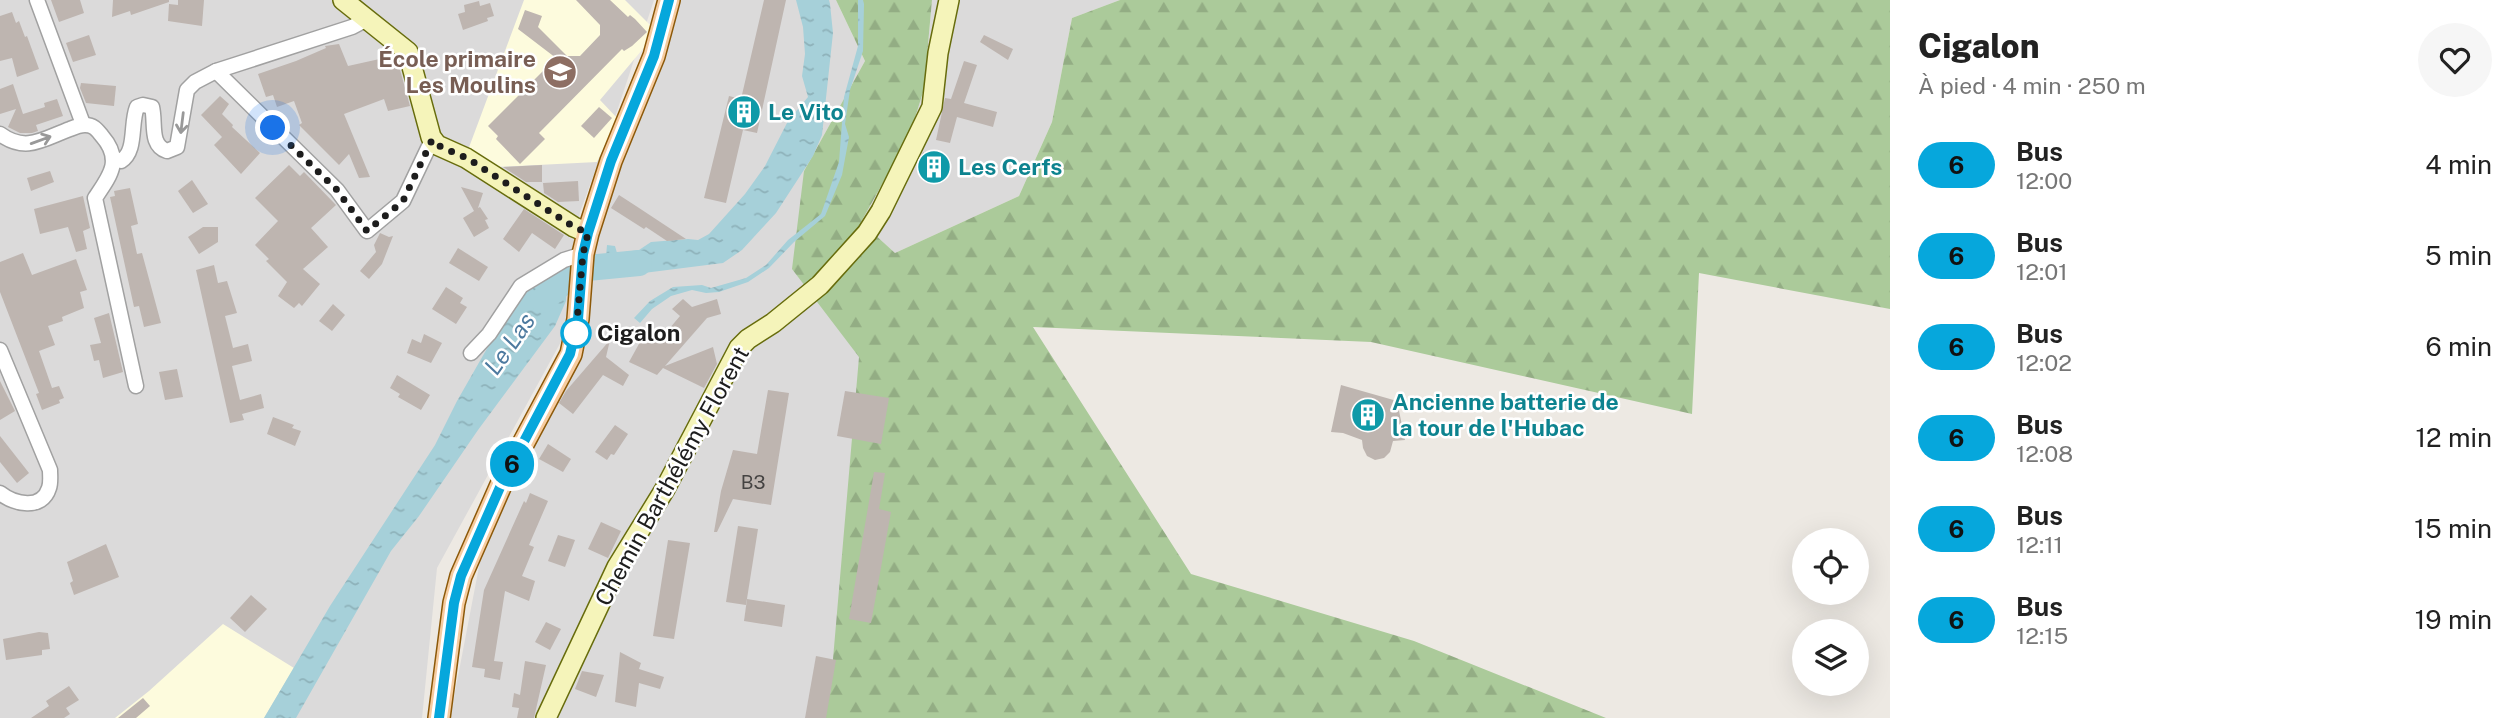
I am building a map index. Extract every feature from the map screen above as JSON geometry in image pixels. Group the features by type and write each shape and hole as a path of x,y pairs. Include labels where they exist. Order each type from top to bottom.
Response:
{"main road":[{"path":"439,718 454,603 461,576 501,485 570,354 578,319 582,265 588,233 611,161 654,56 669,0"}],"street":[{"path":"37,0 82,124"},
{"path":"343,0 408,52 432,140 441,147 467,158 574,227 588,233"},
{"name":"Chemin Barthélémy Florent","path":"546,718 617,567 665,489 739,348 820,285 867,233 887,201 932,107 938,53 949,0"},
{"path":"113,159 121,161 127,157 136,107 152,107 155,143 160,149 167,151 177,147 187,90 195,82 216,71 352,27 367,19"},
{"path":"216,71 337,190 367,231 403,201 432,140"},
{"path":"0,134 16,144 30,144 82,124 94,127 109,144 113,159 112,173 95,198 136,386"},
{"path":"471,353 489,334 521,286 564,260 582,265"},
{"path":"0,350 50,470 49,489 40,501 26,505 11,502 0,493"}],"shaded area":[{"path":"0,0 654,0 580,212 563,338 437,568 422,718 0,718"},
{"name":"École primaire Les Moulins","path":"524,0 625,0 653,28 647,44 600,100 618,119 597,162 497,167 468,150"},
{"path":"680,0 836,0 865,61 804,171 917,388 859,718 450,718 482,551 588,338 596,235"},
{"path":"932,0 1120,0 1072,18 1052,122 1019,196 895,253 861,222 910,134 924,89"},
{"path":"223,624 294,668 264,718 115,718 149,691"}],"green space":[{"path":"836,0 932,0 924,89 910,134 861,222 895,253 1019,196 1052,122 1072,18 1120,0 1890,0 1890,309 1699,273 1692,414 1371,342 1033,327 1191,574 1414,641 1606,718 811,718 830,694 859,357 792,269 804,171 865,61"}],"water":[{"path":"796,0 829,0 833,33 822,135 813,156 776,213 742,250 723,263 604,278 607,245 615,246 617,253 639,250 651,242 698,240 709,234 745,194 765,166 788,121 808,97 802,76 805,54 803,27"},
{"path":"858,0 863,0 864,4 863,51 850,90 845,124 849,137 842,175 825,216 769,268 748,282 719,292 692,290 671,296 652,309 640,323 634,318 650,301 673,287 702,285 711,288 746,278 766,265 788,240 821,214 839,162 844,97 858,46"},
{"path":"568,267 566,301 555,326 391,551 296,718 264,718 330,606 435,445 505,317 521,295"}],"building":[{"path":"51,0 80,0 84,13 59,22"},
{"path":"113,0 169,2 131,15 130,11 112,17"},
{"path":"178,0 204,0 202,26 168,21 169,4 178,5"},
{"path":"576,0 610,0 647,32 632,46 624,51 622,49 539,133 545,139 520,164 496,139 498,136 488,126 556,58 518,29 525,10 542,16 538,27 567,56 580,56 600,35 600,25"},
{"name":"Le Vito","path":"764,0 786,0 757,133 743,130 726,203 704,198 729,96 741,99"},
{"path":"479,1 480,6 490,3 494,16 463,30 458,14 465,12 464,5"},
{"path":"12,12 16,23 19,21 25,37 27,36 39,69 17,77 12,58 0,61 0,16"},
{"path":"89,35 96,55 73,62 66,43"},
{"path":"984,35 1013,49 1008,60 980,42"},
{"path":"339,44 348,66 393,56 397,59 410,106 388,111 384,99 344,114 370,177 359,178 349,154 339,165 299,125 302,123 294,101 277,107 273,95 266,97 258,74 296,61 326,48 325,46"},
{"path":"964,61 977,65 964,103 997,112 993,127 957,117 950,143 936,140 945,98 951,99"},
{"path":"81,83 116,86 114,106 86,103 80,88"},
{"path":"13,84 23,114 45,107 44,103 57,99 63,116 36,125 38,131 32,133 20,133 8,127 16,109 0,114 0,89"},
{"path":"220,96 229,104 222,114 260,153 241,174 214,145 222,137 201,115"},
{"path":"599,107 612,118 594,138 581,126"},
{"name":"Les Cerfs","path":"923,152 946,165 938,182 923,175 926,169 918,164"},
{"path":"289,165 300,176 304,172 336,205 311,228 328,247 303,269 320,284 302,306 299,303 294,308 278,296 287,282 266,261 269,259 255,245 278,221 255,198"},
{"path":"542,165 542,182 526,182 503,167"},
{"path":"50,171 54,182 31,191 27,178"},
{"path":"192,180 208,204 193,213 178,191"},
{"path":"578,181 579,201 558,202 544,193 543,183"},
{"path":"461,187 483,193 478,208 480,207 488,219 485,220 489,228 474,237 463,218 474,211"},
{"path":"130,188 138,224 131,226 137,254 142,253 161,323 144,327 139,306 134,307 110,197 115,196 114,191"},
{"path":"619,195 686,239 667,241 611,208"},
{"path":"83,196 90,228 83,231 87,249 76,252 68,227 40,234 34,209"},
{"path":"524,209 564,235 555,249 532,233 519,252 503,239"},
{"path":"203,227 218,227 218,242 199,254 188,237"},
{"path":"380,233 393,236 382,264 369,279 360,271 376,252 374,245"},
{"path":"458,248 488,267 479,281 449,263"},
{"path":"23,253 32,275 76,259 87,290 80,292 84,308 62,317 63,321 48,326 55,345 39,351 52,388 59,386 64,398 59,400 60,403 42,410 36,394 39,393 0,292 0,262"},
{"path":"214,265 218,283 227,281 237,313 225,316 233,348 248,344 252,361 232,366 240,400 261,394 264,408 242,414 244,420 230,423 196,270"},
{"path":"446,287 463,298 460,303 467,307 456,324 432,309"},
{"path":"683,299 692,307 717,299 721,314 707,318 665,366 713,347 717,364 704,388 663,368 657,375 629,362 645,333 658,342 680,316 672,309"},
{"path":"333,304 345,315 332,331 319,321"},
{"path":"109,313 123,372 103,378 99,360 94,361 90,345 101,343 94,318"},
{"path":"424,334 442,343 431,363 407,353 412,339 421,343"},
{"path":"610,340 606,357 629,375 623,386 603,375 573,414 559,403 566,391"},
{"path":"177,369 183,397 165,400 159,372"},
{"path":"397,375 430,395 421,410 398,397 400,394 390,388"},
{"path":"0,381 15,411 0,420"},
{"name":"Ancienne batterie de la tour de l'Hubac","path":"1341,385 1397,401 1405,440 1393,441 1390,452 1384,458 1375,460 1367,456 1362,440 1331,432"},
{"path":"768,390 789,393 771,505 733,499 717,532 714,532 721,491 733,450 757,454"},
{"path":"845,391 889,398 881,444 837,436"},
{"path":"273,417 294,425 292,428 301,431 295,446 267,434"},
{"path":"615,425 628,434 614,455 611,454 607,460 595,452"},
{"path":"0,436 29,473 17,483 0,462"},
{"path":"548,444 571,459 563,472 539,459"},
{"path":"874,472 885,473 879,509 891,512 871,623 849,619"},
{"path":"530,493 548,501 529,545 534,547 522,576 535,581 529,601 505,591 494,661 503,662 500,680 484,677 485,669 472,667 484,590"},
{"path":"601,522 621,531 608,558 588,549"},
{"path":"738,526 758,529 746,605 726,602"},
{"path":"558,535 575,540 565,567 548,561"},
{"path":"668,540 690,543 674,639 653,636"},
{"path":"106,544 119,577 74,595 67,562"},
{"path":"251,595 267,609 245,632 230,618"},
{"path":"747,599 785,605 782,627 744,621"},
{"path":"546,622 561,629 550,650 535,642"},
{"path":"39,632 48,633 50,649 42,650 42,655 6,660 3,639"},
{"path":"620,652 641,663 639,669 664,677 660,689 639,683 636,707 615,702"},
{"path":"816,656 836,660 826,718 805,718"},
{"path":"525,661 546,665 534,718 517,718 519,708 512,707 514,693 520,695"},
{"path":"582,671 604,675 596,697 575,689"},
{"path":"69,686 79,700 66,708 70,714 64,718 31,718 49,706 46,701"},
{"path":"143,698 150,706 136,718 118,718"}],"waterway":[{"name":"Le Las","path":"543,300 577,269 639,263"}],"bus line":[{"name":"6","path":"439,718 454,603 461,576 501,485 565,366 575,341 583,254 588,233 611,161 654,56 669,0"}],"place":[{"name":"École primaire Les Moulins","path":"560,72"},
{"name":"Le Vito","path":"744,112"},
{"name":"Les Cerfs","path":"934,167"},
{"name":"Cigalon","path":"576,333"},
{"name":"Ancienne batterie de la tour de l'Hubac","path":"1368,415"}],"route":[{"path":"273,128 337,190 367,231 403,201 432,140 441,147 467,158 574,227 588,233 583,254 576,333"}]}
